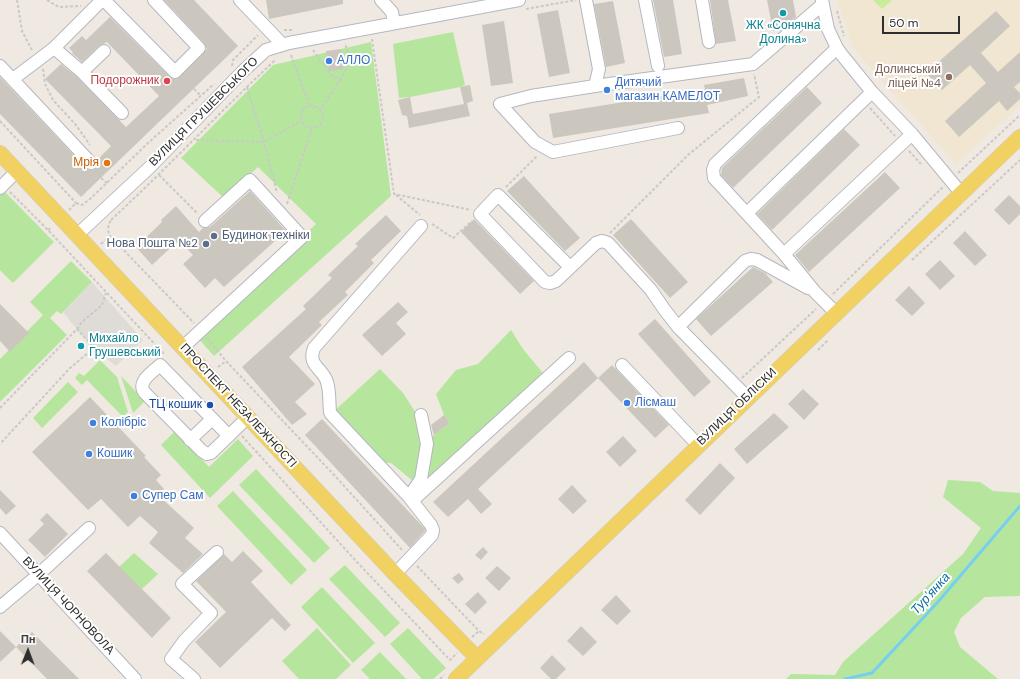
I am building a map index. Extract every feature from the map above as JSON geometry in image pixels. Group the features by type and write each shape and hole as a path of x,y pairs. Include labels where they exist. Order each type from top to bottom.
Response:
{"main road":[{"name":"ВУЛИЦЯ ОБЛІСКИ","path":"460,678 477,658 747,397 1020,137"},
{"name":"ПРОСПЕКТ НЕЗАЛЕЖНОСТІ","path":"0,153 395,574 477,658"}],"street":[{"path":"13,79 54,48 101,2 175,72 200,48 154,0"},
{"path":"381,0 392,12 394,23"},
{"name":"ВУЛИЦЯ ГРУШЕВСЬКОГО","path":"77,235 150,167 242,72 266,50 282,44 519,0"},
{"path":"586,0 599,69 595,86"},
{"path":"645,0 658,66"},
{"path":"702,0 708,42"},
{"path":"243,1 282,44"},
{"path":"678,128 553,152 535,142 500,104 531,96 753,64 822,2 828,29 838,48 872,92 955,176 961,193"},
{"path":"54,48 82,72 122,113"},
{"path":"836,313 824,302 784,254 714,178 713,170 716,164 838,48"},
{"path":"82,72 104,51"},
{"path":"0,66 91,162"},
{"path":"748,214 872,92"},
{"path":"784,254 912,134"},
{"path":"1,186 17,170"},
{"path":"183,347 302,238 250,180 205,221"},
{"path":"570,267 498,195 480,214 544,282 550,283 556,281 596,243 602,241 608,244 652,290 664,309 678,326 747,397"},
{"path":"395,574 432,536 433,530 431,525 411,499 331,414 327,381 312,361 312,354 314,348 423,221"},
{"path":"678,326 745,261 751,259 757,260 815,292"},
{"path":"411,499 569,358"},
{"path":"232,432 212,419 160,365 144,381 142,386 144,392 190,440 207,454 211,453 248,417"},
{"path":"622,365 698,445"},
{"path":"411,499 421,479 427,444 421,415"},
{"path":"190,440 212,419"},
{"path":"0,607 38,575 89,528"},
{"name":"ВУЛИЦЯ ЧОРНОВОЛА","path":"0,533 135,679"},
{"path":"194,679 171,659 184,641 211,613 182,584 217,552"}],"path":[{"path":"17,0 22,31 44,72 45,84 53,100 87,139 93,151 91,162"},
{"path":"46,0 60,7 101,2"},
{"path":"836,8 845,37"},
{"path":"372,38 394,194 423,221 453,238 482,212"},
{"path":"321,109 350,62 345,43"},
{"path":"313,50 331,75 340,80"},
{"path":"291,55 309,105"},
{"path":"602,241 688,156 759,97 753,64"},
{"path":"247,86 264,142 277,194"},
{"path":"194,89 201,96"},
{"path":"309,105 316,106 321,109 324,115 323,122 312,128 306,126 301,121 300,116 305,107 309,105"},
{"path":"735,384 824,302 1020,115"},
{"path":"0,121 76,203"},
{"path":"195,140 264,142 301,121"},
{"path":"283,217 312,128"},
{"path":"498,195 545,148"},
{"path":"954,167 955,176"},
{"path":"159,175 205,221"},
{"path":"101,178 107,183"},
{"path":"1,186 48,230 168,358"},
{"path":"394,194 482,212"},
{"path":"110,236 201,331 226,361 479,631 485,635 493,627 501,635"},
{"path":"0,408 77,329 82,322 102,305 106,293"},
{"path":"0,444 70,368 94,348 77,329"},
{"path":"209,376 226,361"},
{"path":"232,432 450,660 479,631"}],"shaded area":[{"name":"Долинський ліцей №4","path":"837,0 1019,0 1020,106 956,164 853,48"},
{"path":"92,282 143,340 116,366 98,352 78,331 63,312"}],"green space":[{"path":"873,0 892,0 882,9"},
{"path":"453,32 465,85 399,98 393,44"},
{"path":"371,42 391,196 214,356 196,336 316,224 258,167 224,198 181,158 273,65"},
{"path":"3,190 54,242 13,283 0,270 0,193"},
{"path":"71,261 92,282 61,314 57,311 50,318 67,335 0,402 0,359 43,315 30,302"},
{"path":"511,330 523,349 547,378 412,501 413,481 391,463 376,462 331,414 380,369 403,393 421,421 427,443 434,435 450,423 444,415 436,394 456,370 478,364"},
{"path":"100,360 117,377 128,412 123,417 87,380 82,385 75,378 79,373 84,376"},
{"path":"121,376 145,401 133,413"},
{"path":"68,382 78,392 42,428 33,418"},
{"path":"175,431 209,467 238,439 253,456 210,498 161,445"},
{"path":"256,469 330,548 314,563 239,485"},
{"path":"948,480 980,482 993,491 1020,493 1020,596 985,597 961,618 954,632 960,647 998,679 786,679 791,674 835,675 843,662 963,554 981,528 943,497"},
{"path":"233,491 307,570 291,585 217,506"},
{"path":"134,553 158,574 142,589 119,567"},
{"path":"345,565 400,623 385,637 329,579"},
{"path":"322,587 375,643 353,663 301,607"},
{"path":"317,628 351,665 336,679 299,679 282,661"},
{"path":"408,628 446,668 433,679 422,679 390,644"},
{"path":"380,652 406,679 370,679 361,670"}],"building":[{"path":"164,0 194,0 238,46 81,197 0,114 0,77 86,168 93,170 98,166 97,160 111,146 45,79 61,64 77,77 126,127 159,96 107,42 99,46 82,62 72,53 73,52 69,48 82,36 86,40 110,17 170,77 177,79 207,49 204,43"},
{"path":"266,0 343,0 343,4 269,19"},
{"path":"653,0 673,0 682,54 664,57"},
{"path":"710,0 728,0 736,41 716,44"},
{"name":"ЖК «Сонячна Долина»","path":"767,0 793,0 796,17 782,29 773,31"},
{"path":"613,1 625,63 606,67 594,4"},
{"path":"558,10 570,73 549,77 537,14"},
{"path":"996,11 1010,26 981,53 998,72 1020,52 1020,82 1014,87 1020,93 1020,99 1007,111 999,101 959,137 945,121 986,83 970,65 942,90 926,73"},
{"path":"504,21 513,83 491,86 482,25"},
{"path":"341,49 343,69 329,71 326,51"},
{"path":"744,78 748,96 707,105 709,113 553,138 549,114 705,89 704,85"},
{"path":"470,85 473,101 467,103 470,116 409,128 407,116 402,115 398,100 410,97 413,114 464,104 460,87"},
{"path":"807,87 822,103 733,188 721,175 722,168"},
{"path":"844,129 860,145 772,230 757,214"},
{"path":"885,172 900,188 809,272 795,255"},
{"path":"524,176 580,238 565,251 507,191"},
{"name":"Будинок техніки","path":"250,191 286,231 224,287 215,278 205,288 183,264 193,255 179,240 152,265 136,247 176,206 199,232 203,228 210,227"},
{"path":"1009,195 1020,206 1020,214 1009,225 994,210"},
{"path":"386,215 401,231 371,260 374,263 345,292 348,295 319,322 322,325 289,357 315,384 295,402 307,414 292,425 242,367 306,309 303,306 332,278 328,275 358,246 355,244"},
{"path":"474,219 534,281 520,294 461,232"},
{"path":"631,219 688,282 670,298 613,235"},
{"path":"965,231 987,255 975,266 953,243"},
{"path":"940,260 955,276 940,290 925,274"},
{"path":"753,267 765,273 773,282 711,336 696,319"},
{"path":"909,286 925,303 912,316 895,300"},
{"path":"398,302 408,312 396,323 406,334 382,356 362,335"},
{"path":"0,304 29,333 10,352 0,341"},
{"path":"655,319 711,382 694,397 638,334"},
{"path":"584,362 598,378 478,489 492,504 481,514 468,499 448,517 433,502"},
{"path":"612,365 669,425 655,438 598,378"},
{"path":"803,389 819,404 804,420 788,404"},
{"path":"90,397 146,456 144,457 161,475 156,480 164,489 158,495 194,528 185,538 203,554 183,573 149,543 158,532 140,516 128,527 101,499 88,510 32,452"},
{"path":"774,413 789,427 747,464 734,449"},
{"path":"444,415 450,423 434,435 431,425"},
{"path":"322,419 425,529 425,531 410,548 305,435"},
{"path":"623,436 637,451 620,467 606,452"},
{"path":"720,463 735,478 700,515 685,500"},
{"path":"572,485 587,501 573,514 558,499"},
{"path":"0,490 16,506 6,515 0,508"},
{"path":"47,513 68,534 45,557 28,540 44,524 40,520"},
{"path":"483,547 488,552 481,560 475,555"},
{"path":"243,551 263,571 251,582 291,625 285,631 272,618 220,668 195,642 226,612 196,581 224,554 232,562"},
{"path":"106,553 171,618 152,638 87,571"},
{"path":"497,566 511,578 499,591 485,578"},
{"path":"459,573 464,579 458,584 452,578"},
{"path":"478,592 487,602 475,614 465,604"},
{"path":"616,595 631,611 617,625 601,610"},
{"path":"581,626 597,642 583,656 567,641"},
{"path":"0,631 16,647 0,662"},
{"path":"32,632 79,679 47,679 16,647"},
{"path":"552,655 566,669 556,679 551,679 540,668"}],"waterway":[{"name":"Тур'янка","path":"845,679 872,673 937,603 1020,506"}],"place":[{"name":"ЖК «Сонячна Долина»","path":"783,13"},
{"name":"АЛЛО","path":"329,61"},
{"name":"Долинський ліцей №4","path":"949,77"},
{"name":"Подорожник","path":"167,81"},
{"name":"Дитячий магазин КАМЕЛОТ","path":"607,90"},
{"name":"Мрія","path":"107,163"},
{"name":"Будинок техніки","path":"214,236"},
{"name":"Нова Пошта №2","path":"206,244"},
{"name":"Михайло Грушевський","path":"81,346"},
{"name":"Лісмаш","path":"627,403"},
{"name":"ТЦ кошик","path":"210,405"},
{"name":"Колібріс","path":"93,423"},
{"name":"Кошик","path":"89,454"},
{"name":"Супер Сам","path":"134,496"}]}
